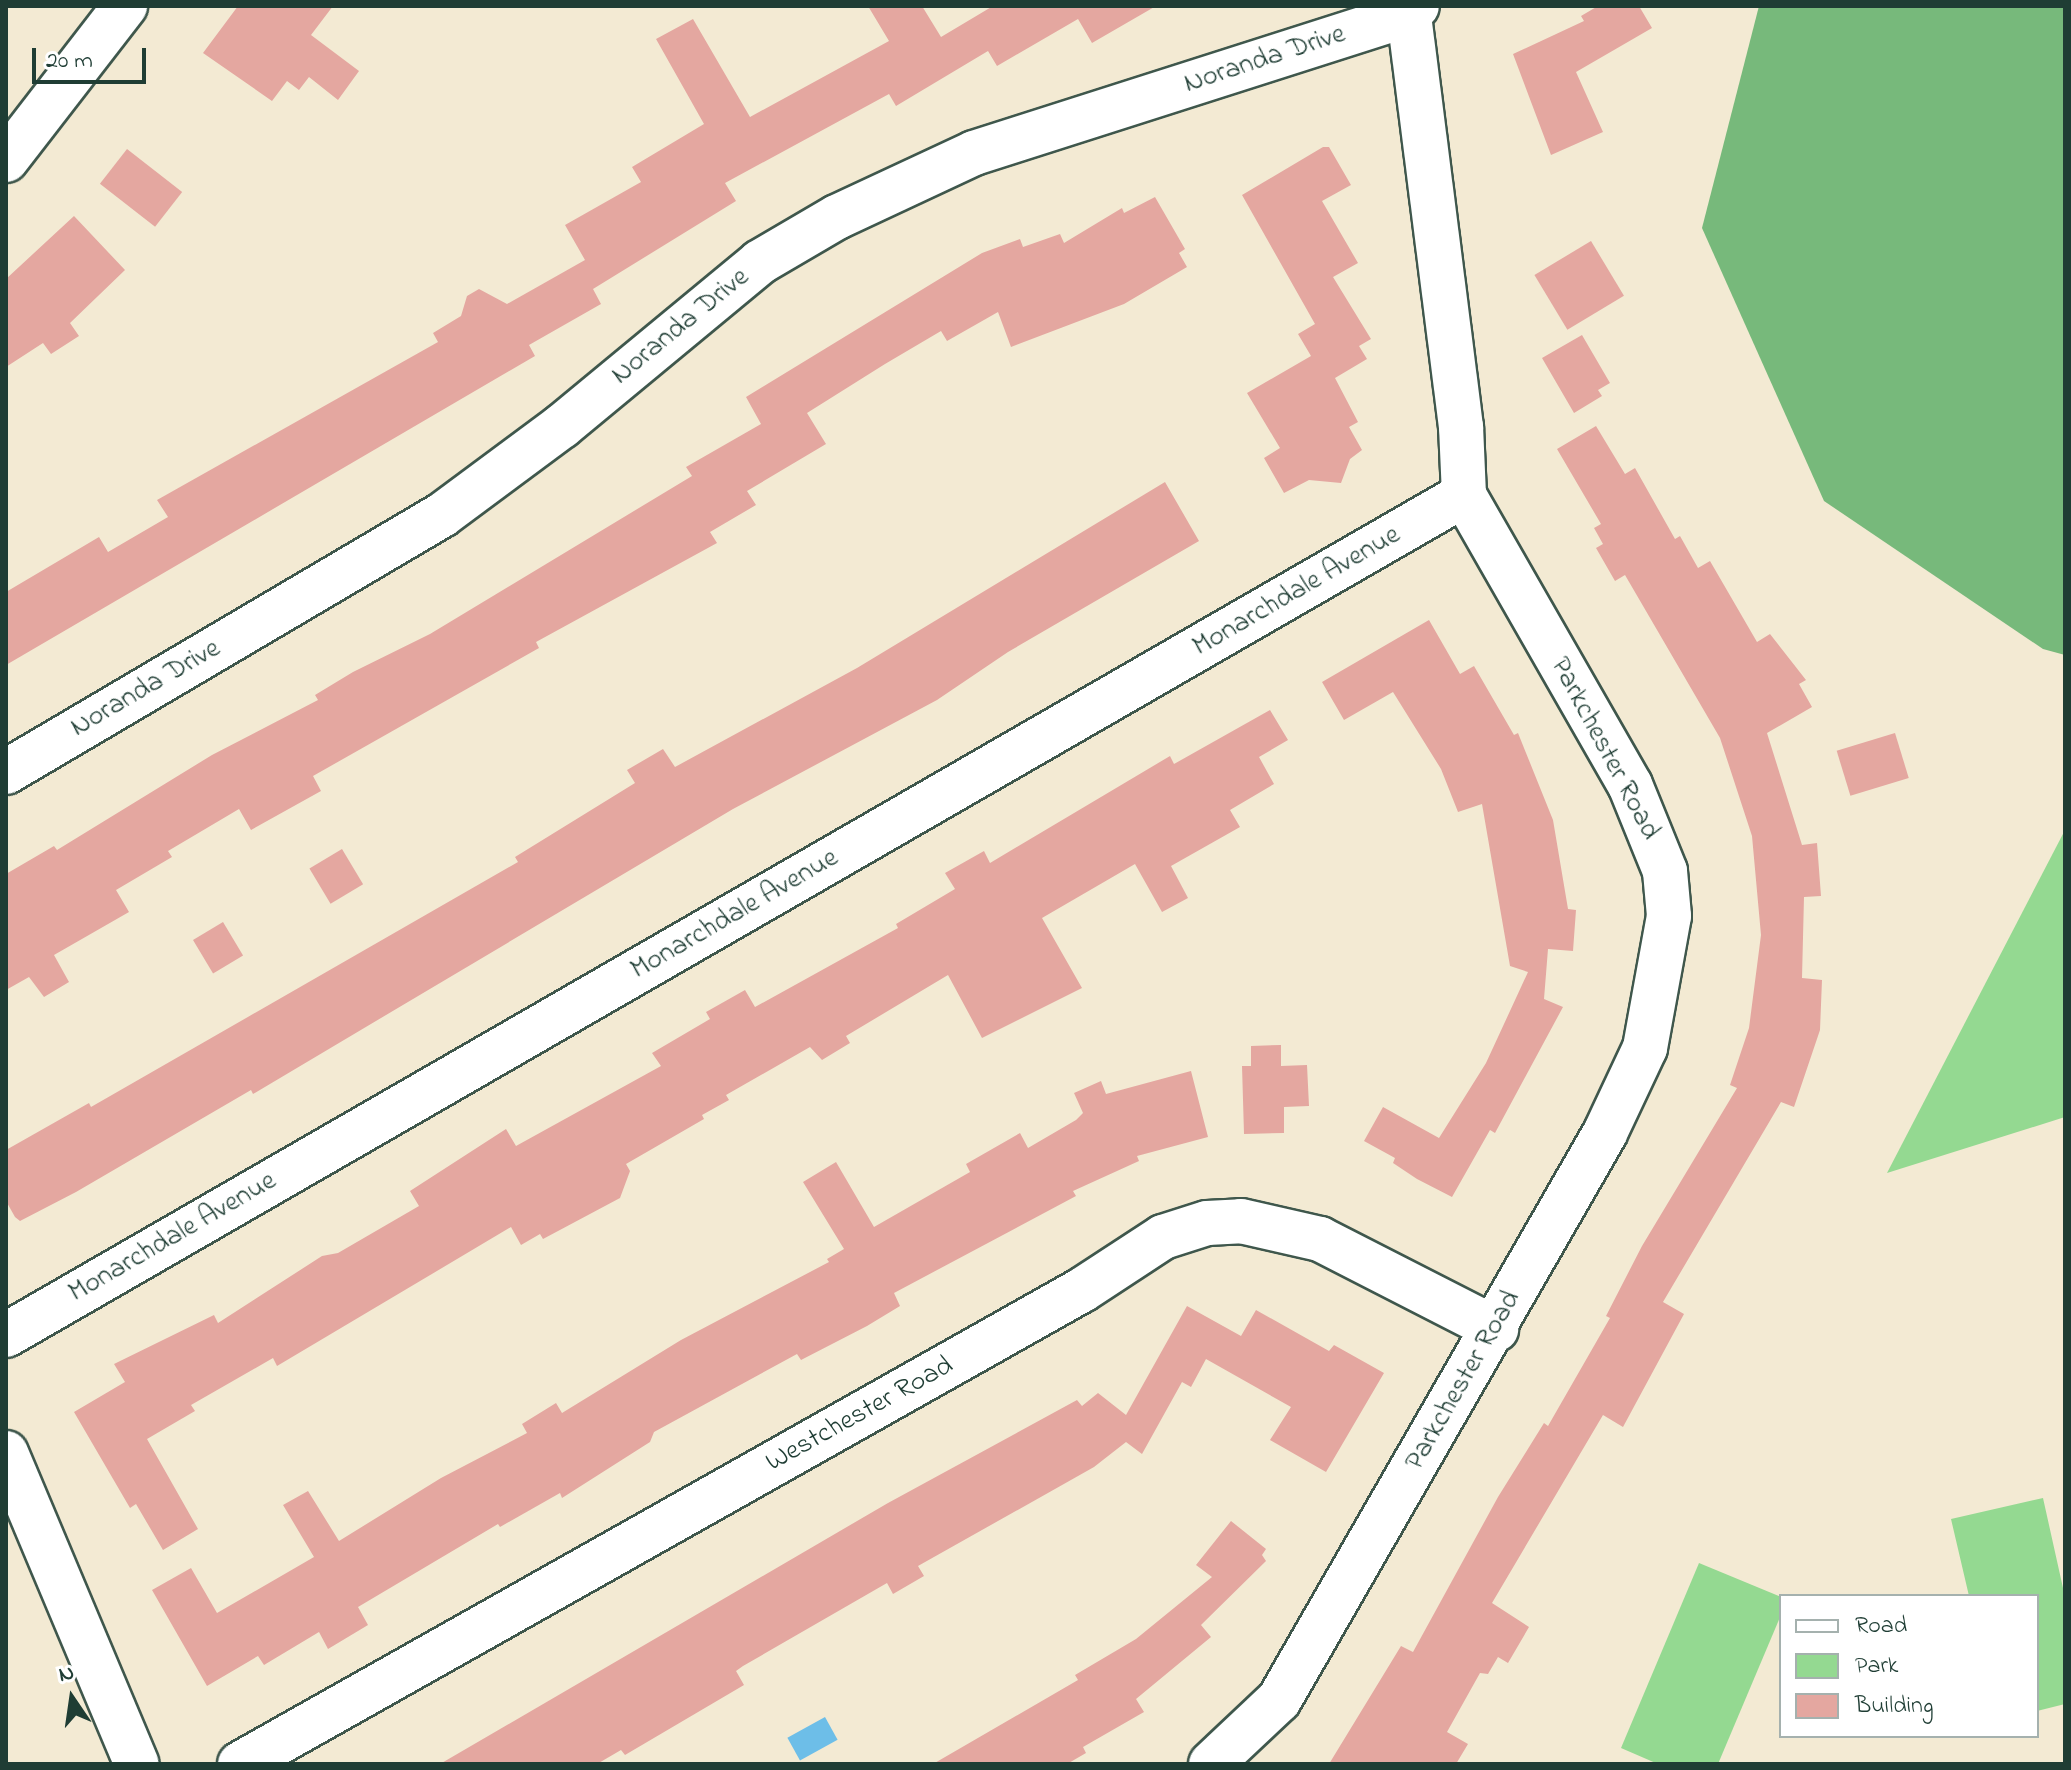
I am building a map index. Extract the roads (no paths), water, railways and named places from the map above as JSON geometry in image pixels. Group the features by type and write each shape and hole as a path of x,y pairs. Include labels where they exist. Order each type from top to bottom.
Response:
{"street":[{"path":"6,160 125,6"},
{"name":"Parkchester Road","path":"1211,1764 1279,1700 1496,1329 1605,1133 1645,1048 1669,916 1665,871 1637,799 1464,495 1461,427 1413,10"},
{"name":"Noranda Drive","path":"6,772 442,515 562,426 760,262 837,217 974,153 1413,10"},
{"name":"Monarchdale Avenue","path":"6,1335 1464,495"},
{"name":"Westchester Road","path":"240,1764 1082,1290 1163,1237 1207,1223 1241,1221 1320,1239 1358,1254 1496,1329"},
{"path":"6,1453 137,1764"}],"water":[{"path":"825,1717 838,1740 800,1761 787,1738"}]}
